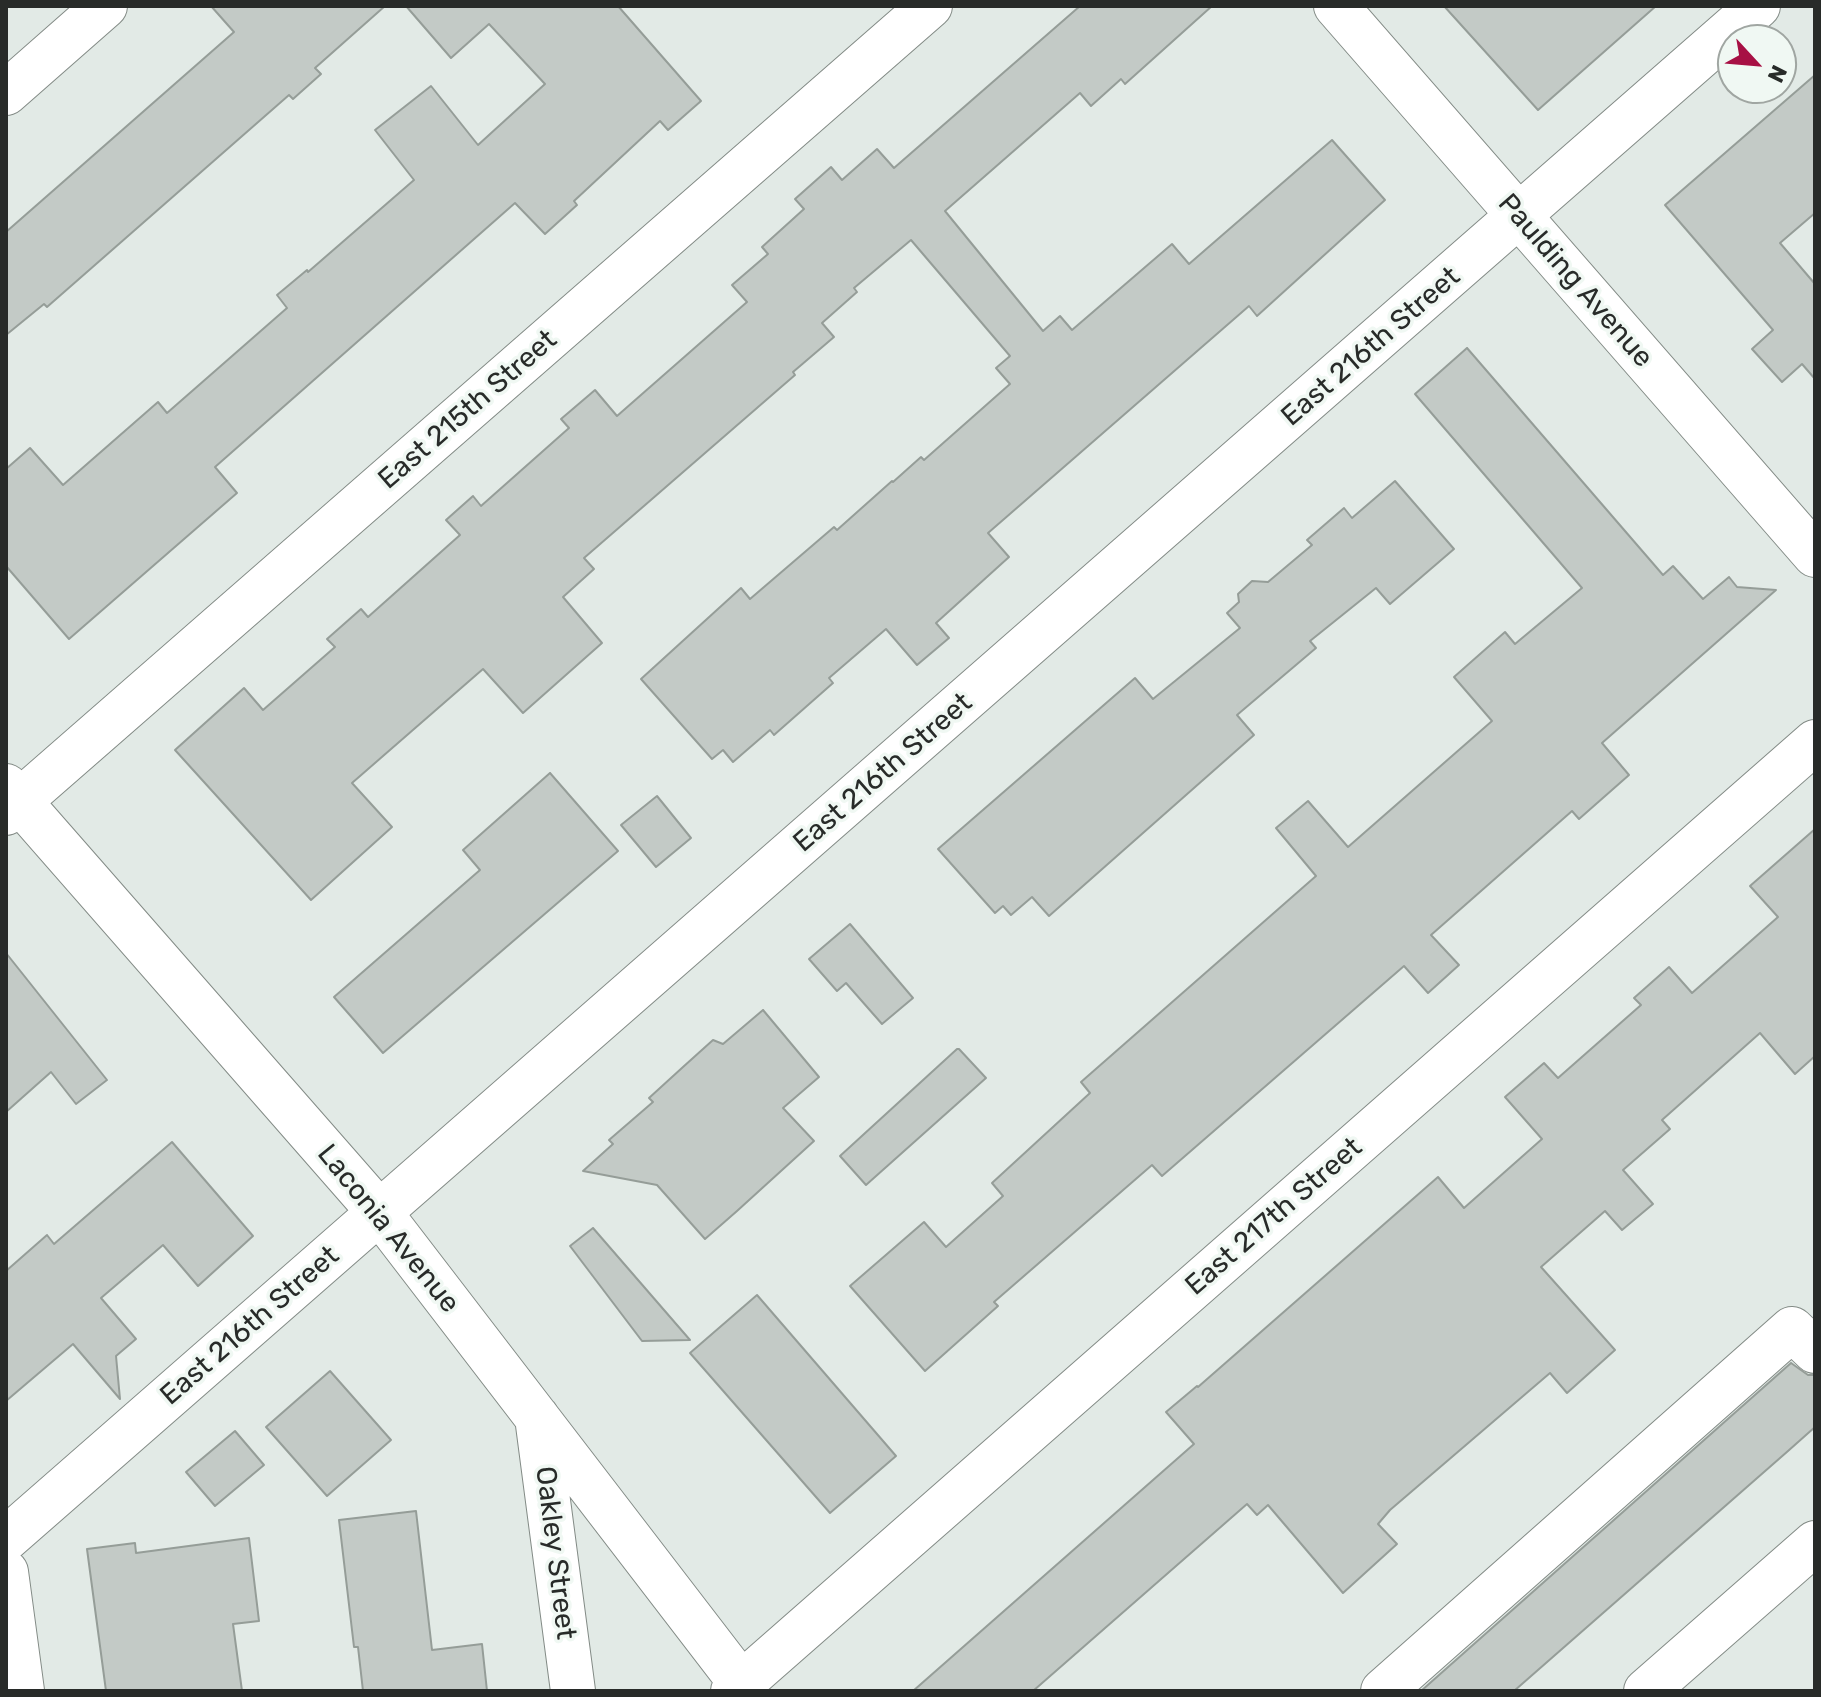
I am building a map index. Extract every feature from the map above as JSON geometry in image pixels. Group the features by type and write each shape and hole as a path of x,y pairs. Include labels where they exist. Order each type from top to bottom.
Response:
{"street":[{"path":"6,93 105,6"},
{"name":"East 215th Street","path":"10,800 930,6"},
{"name":"Paulding Avenue","path":"1336,6 1815,555"},
{"name":"East 216th Street","path":"6,1539 1758,6"},
{"name":"East 217th Street","path":"741,1689 1815,742"},
{"name":"Laconia Avenue","path":"10,800 380,1213 537,1414 741,1689"},
{"path":"1383,1691 1792,1329 1815,1351"},
{"name":"Oakley Street","path":"537,1414 573,1691"},
{"path":"1646,1691 1815,1543"},
{"path":"6,1572 22,1691"}],"building":[{"path":"211,6 385,6 315,68 321,74 293,99 289,95 47,307 44,304 6,335 6,232 234,32"},
{"path":"406,6 618,6 701,101 668,130 660,121 574,201 577,205 545,234 515,203 215,467 237,493 69,639 6,566 6,469 30,448 63,485 158,402 167,413 287,308 277,295 414,180 375,130 431,86 478,145 545,84 489,24 451,58"},
{"path":"1080,6 1212,6 1125,84 1121,79 1091,106 1080,93 945,211 1043,331 1060,316 1072,330 1172,244 1189,264 1332,140 1385,200 1257,316 1249,306 988,533 1009,557 936,623 949,638 917,665 886,629 829,678 833,683 774,735 770,730 733,762 723,750 712,759 641,679 741,588 750,599 834,527 837,530 921,457 924,460 1010,384 996,368 1010,356 911,240 854,288 857,292 822,323 834,337 793,372 795,375 584,558 594,569 563,597 602,643 523,713 483,669 352,783 392,827 311,900 175,750 244,688 263,710 335,647 327,639 361,609 368,617 460,535 446,520 473,496 481,506 569,428 561,419 595,390 617,416 747,302 732,285 768,254 762,247 804,209 795,199 831,167 842,180 877,149 894,168"},
{"path":"1444,6 1656,6 1538,110"},
{"path":"1815,75 1815,213 1780,243 1815,284 1815,379 1802,364 1782,382 1752,349 1773,330 1665,205 1782,104 1797,104 1797,91"},
{"path":"1467,348 1663,575 1673,566 1703,599 1729,577 1737,587 1776,590 1602,743 1629,775 1579,819 1572,811 1431,935 1459,965 1428,993 1404,966 1162,1176 1152,1165 994,1302 998,1306 925,1371 850,1286 924,1222 946,1247 1003,1196 992,1183 1090,1093 1081,1082 1316,876 1276,828 1308,801 1348,847 1492,721 1454,677 1505,632 1515,644 1582,588 1415,394"},
{"path":"1395,481 1454,549 1390,604 1376,588 1310,641 1316,648 1237,715 1254,735 1049,916 1032,897 1011,915 1003,906 995,913 938,849 1135,678 1153,699 1240,628 1227,613 1239,602 1238,594 1252,581 1268,582 1312,545 1307,540 1344,508 1352,518"},
{"path":"550,773 618,851 383,1053 334,997 480,870 463,850"},
{"path":"657,796 691,838 656,867 621,825"},
{"path":"1815,829 1815,1056 1795,1074 1760,1033 1662,1120 1670,1129 1623,1170 1653,1204 1622,1230 1605,1211 1541,1267 1615,1350 1567,1393 1550,1373 1390,1510 1378,1524 1397,1544 1343,1593 1268,1505 1257,1515 1247,1504 1033,1691 913,1691 1194,1444 1166,1412 1438,1177 1464,1208 1542,1139 1505,1097 1544,1063 1558,1078 1641,1005 1634,998 1669,967 1692,993 1778,917 1750,886"},
{"path":"850,924 913,998 882,1024 846,983 837,991 809,959"},
{"path":"6,953 107,1080 76,1104 51,1072 6,1112"},
{"path":"763,1010 819,1077 783,1108 814,1141 737,1211 705,1239 657,1185 583,1171 613,1144 609,1140 653,1102 649,1098 713,1040 723,1044"},
{"path":"957,1049 986,1078 866,1185 840,1156"},
{"path":"172,1142 253,1236 198,1286 163,1245 101,1298 136,1339 116,1356 120,1399 73,1344 6,1401 6,1271 47,1235 54,1244"},
{"path":"593,1228 690,1340 642,1341 570,1246"},
{"path":"757,1295 896,1456 830,1513 690,1353"},
{"path":"1791,1363 1808,1375 1815,1375 1815,1427 1788,1451 1514,1691 1421,1691"},
{"path":"330,1371 391,1440 327,1496 266,1427"},
{"path":"235,1431 264,1465 215,1506 186,1472"},
{"path":"416,1511 432,1650 482,1644 487,1691 363,1691 358,1647 354,1647 339,1520"},
{"path":"249,1538 259,1621 233,1624 242,1691 106,1691 87,1549 135,1543 136,1553"}]}
